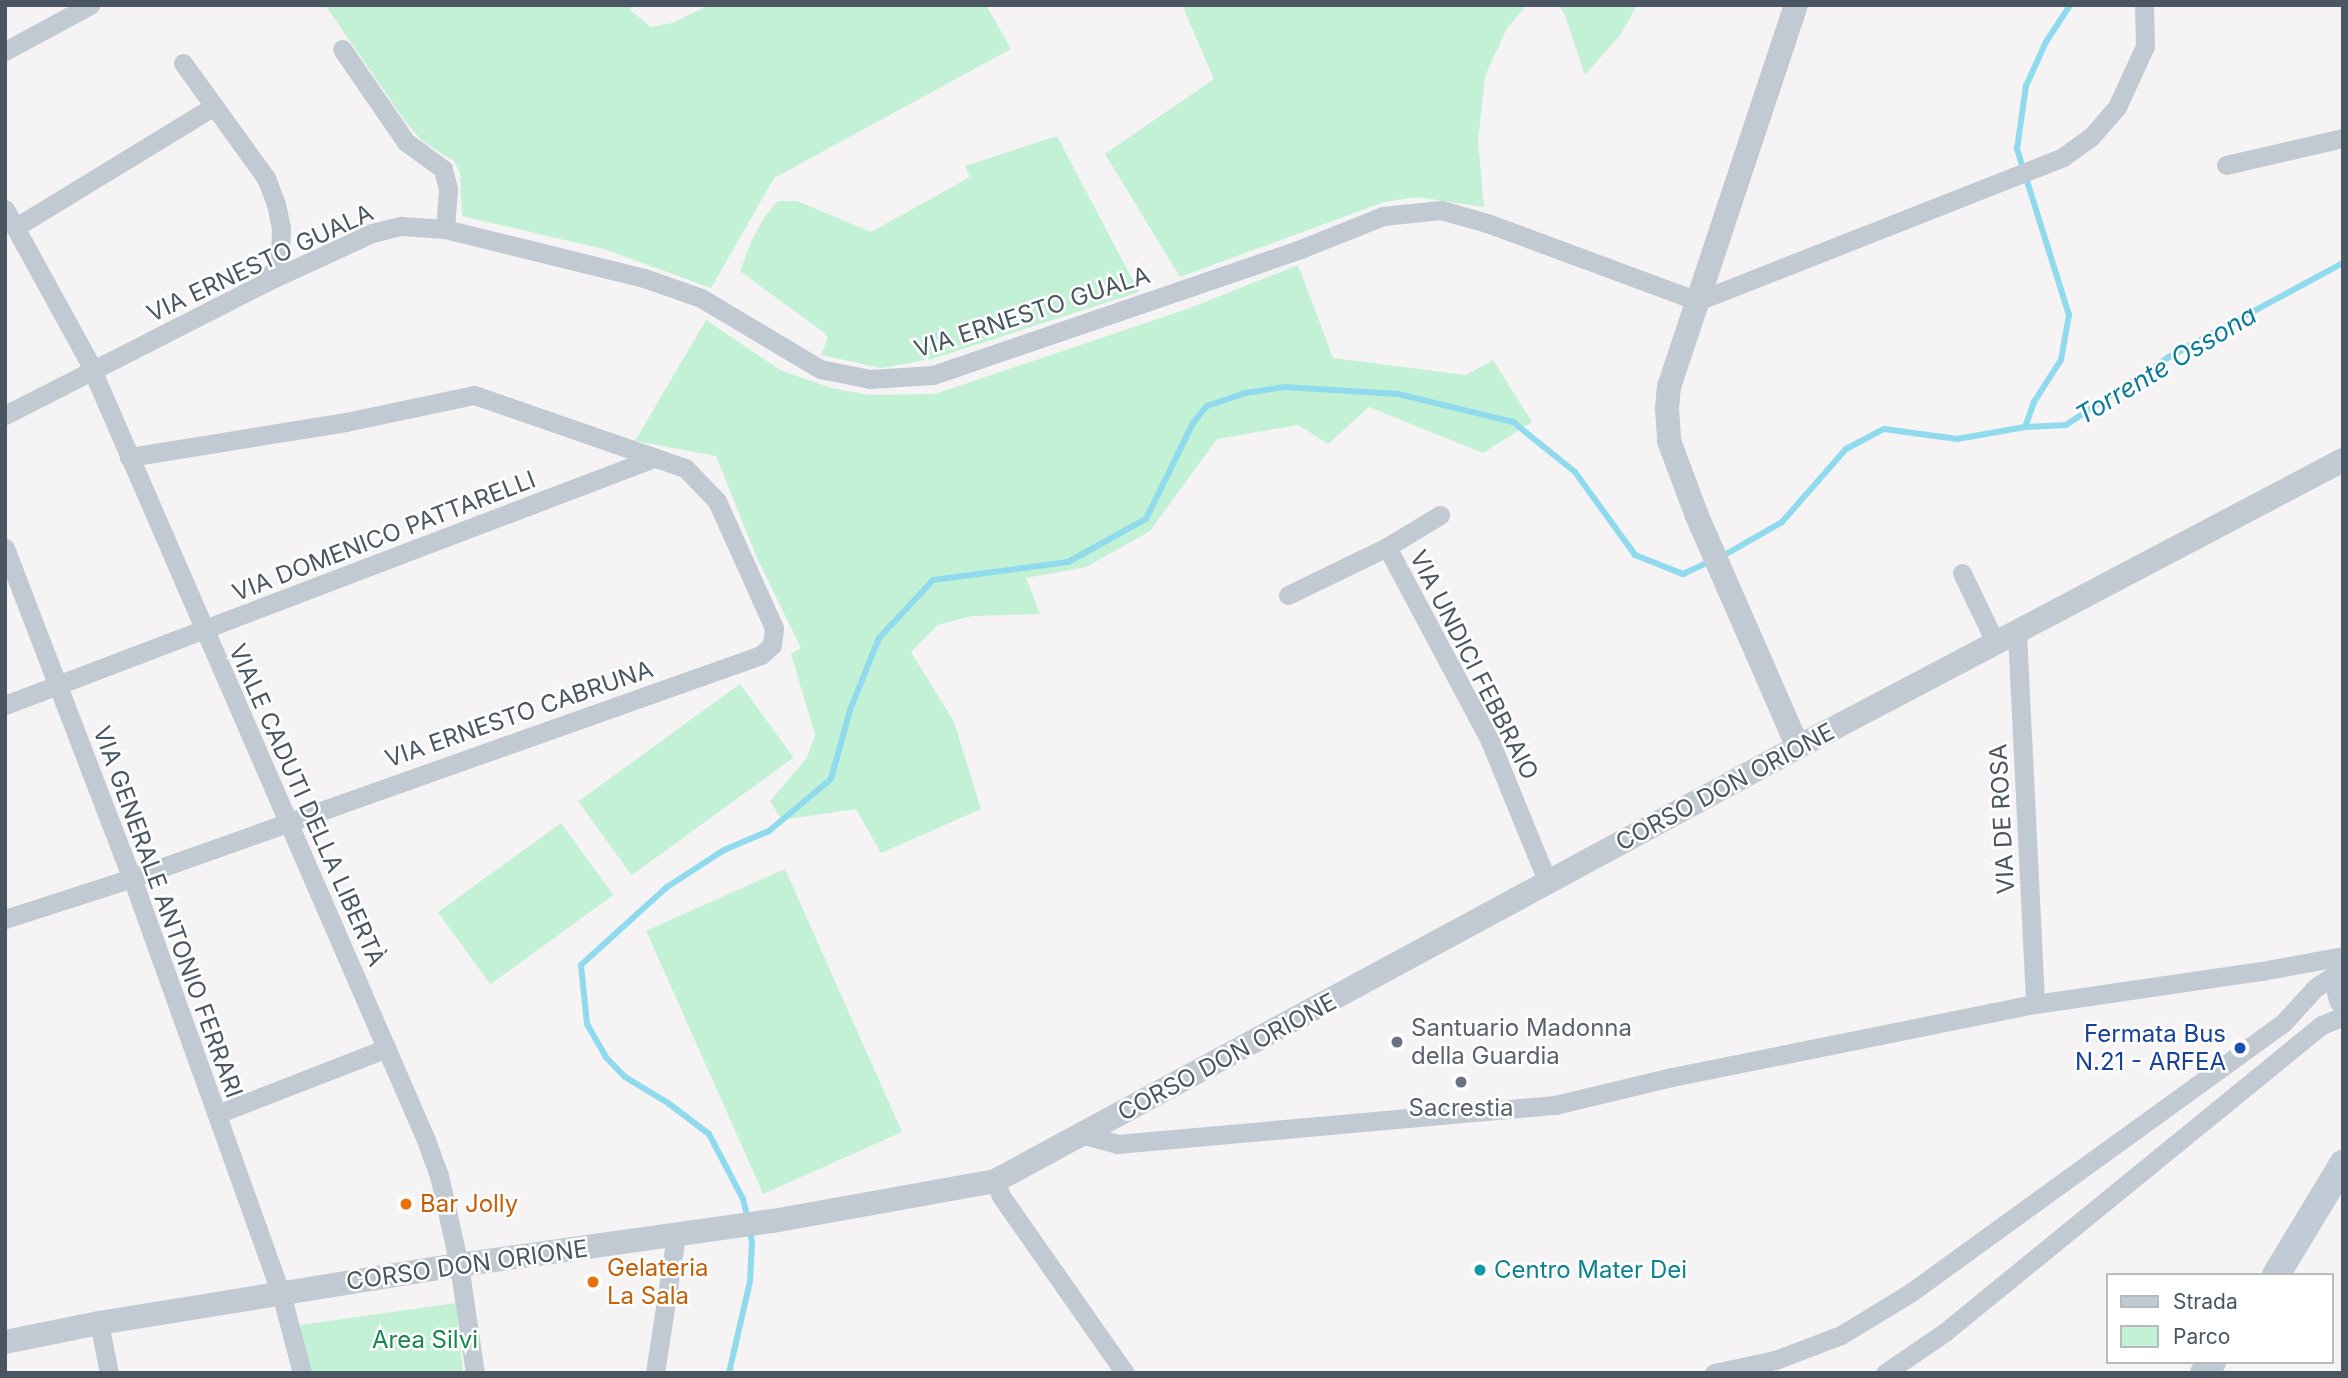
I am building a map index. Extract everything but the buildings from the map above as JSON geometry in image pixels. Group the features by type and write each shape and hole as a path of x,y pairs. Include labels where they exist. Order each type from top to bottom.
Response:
{"main road":[{"path":"2342,964 2339,983 2343,1000"},
{"path":"2277,1273 2339,1181"}],"street":[{"path":"5,51 90,5"},
{"path":"1796,5 1669,386 1667,409 1669,441 1693,506 1798,747"},
{"path":"1698,301 2063,156 2091,138 2117,107 2145,46 2144,5"},
{"path":"342,50 406,142 443,169 448,189 445,229"},
{"path":"183,63 266,178 276,204 281,227 280,260 266,282"},
{"path":"16,227 214,106"},
{"path":"2226,165 2343,138"},
{"name":"VIALE CADUTI DELLA LIBERTÀ","path":"5,209 92,370 286,823 387,1048 439,1175 459,1265 475,1373"},
{"name":"VIA ERNESTO GUALA","path":"5,415 266,282 372,233 401,226 445,229 644,278 701,298 820,369 870,379 933,374 1303,248 1383,216 1441,210 1487,223 1698,301"},
{"path":"129,457 346,422 474,395 654,458"},
{"name":"VIA ERNESTO CABRUNA","path":"5,919 132,878 761,655 772,645 774,628 717,501 685,468 654,458"},
{"name":"VIA DOMENICO PATTARELLI","path":"5,705 654,458"},
{"name":"CORSO DON ORIONE","path":"5,1342 99,1323 281,1293 773,1221 995,1181 1798,747 2343,460"},
{"name":"VIA UNDICI FEBBRAIO","path":"1288,595 1387,547 1440,515"},
{"name":"VIA UNDICI FEBBRAIO","path":"1387,547 1490,741 1548,883"},
{"name":"VIA GENERALE ANTONIO FERRARI","path":"5,548 132,878 217,1114 281,1293 302,1373"},
{"path":"1962,572 2006,638"},
{"name":"VIA DE ROSA","path":"2006,638 2035,1003"},
{"path":"1084,1135 1116,1144 1555,1105 1672,1077 2035,1003 2280,968 2342,964"},
{"path":"1714,1373 1775,1360 1841,1335 1910,1293 2284,1022 2315,988 2342,964"},
{"path":"2280,968 2308,974 2315,988"},
{"path":"1885,1373 1945,1332 2322,1024 2343,1016"},
{"path":"217,1114 387,1048"},
{"path":"995,1181 1001,1196 1125,1373"},
{"path":"655,1373 676,1236"},
{"path":"99,1323 109,1373"}],"green space":[{"path":"325,5 630,5 631,11 651,27 672,23 710,5 986,5 1011,49 774,178 711,288 604,249 462,216 460,173 454,161 422,141 405,121"},
{"path":"1182,5 1527,5 1507,28 1485,76 1478,141 1484,207 1417,197 1384,202 1180,277 1105,154 1214,79"},
{"path":"1559,5 1637,5 1621,34 1585,75 1565,15"},
{"path":"1057,136 1139,292 932,359 881,368 821,355 828,338 823,332 740,271 765,216 778,201 797,201 871,232 970,177 965,166"},
{"path":"1298,265 1333,358 1466,375 1493,360 1532,422 1483,453 1369,407 1328,444 1298,425 1217,439 1150,531 1086,567 1026,578 1040,614 972,616 938,625 911,652 954,722 981,809 881,853 856,809 782,820 770,801 806,759 815,735 791,654 801,648 757,558 716,456 635,441 706,320 780,370 831,388 870,395 935,394 1190,308"},
{"path":"740,684 793,758 632,875 578,802"},
{"path":"561,823 613,895 490,984 438,912"},
{"path":"785,869 902,1132 763,1194 646,931"},
{"name":"Area Silvi","path":"456,1303 463,1373 309,1373 300,1325"}],"waterway":[{"path":"2025,427 2034,402 2061,360 2069,315 2017,149 2026,86 2046,42 2070,5"},
{"name":"Torrente Ossona","path":"1721,557 1782,522 1846,449 1884,429 1957,439 2025,427 2066,425 2169,357 2343,263"},
{"name":"Torrente Ossona","path":"748,1220 743,1199 709,1134 668,1103 625,1077 606,1057 587,1024 581,965 667,887 724,850 769,831 831,779 850,710 879,638 933,580 1068,562 1146,519 1193,423 1207,406 1245,393 1285,387 1398,394 1513,422 1575,472 1635,555 1683,574 1711,561"},
{"name":"Torrente Ossona","path":"729,1373 750,1281 750,1231"}],"place":[{"name":"Santuario Madonna della Guardia","path":"1397,1042"},
{"name":"Fermata Bus N.21 - ARFEA","path":"2240,1048"},
{"name":"Sacrestia","path":"1461,1082"},
{"name":"Bar Jolly","path":"406,1204"},
{"name":"Centro Mater Dei","path":"1480,1270"},
{"name":"Gelateria La Sala","path":"593,1282"}]}
